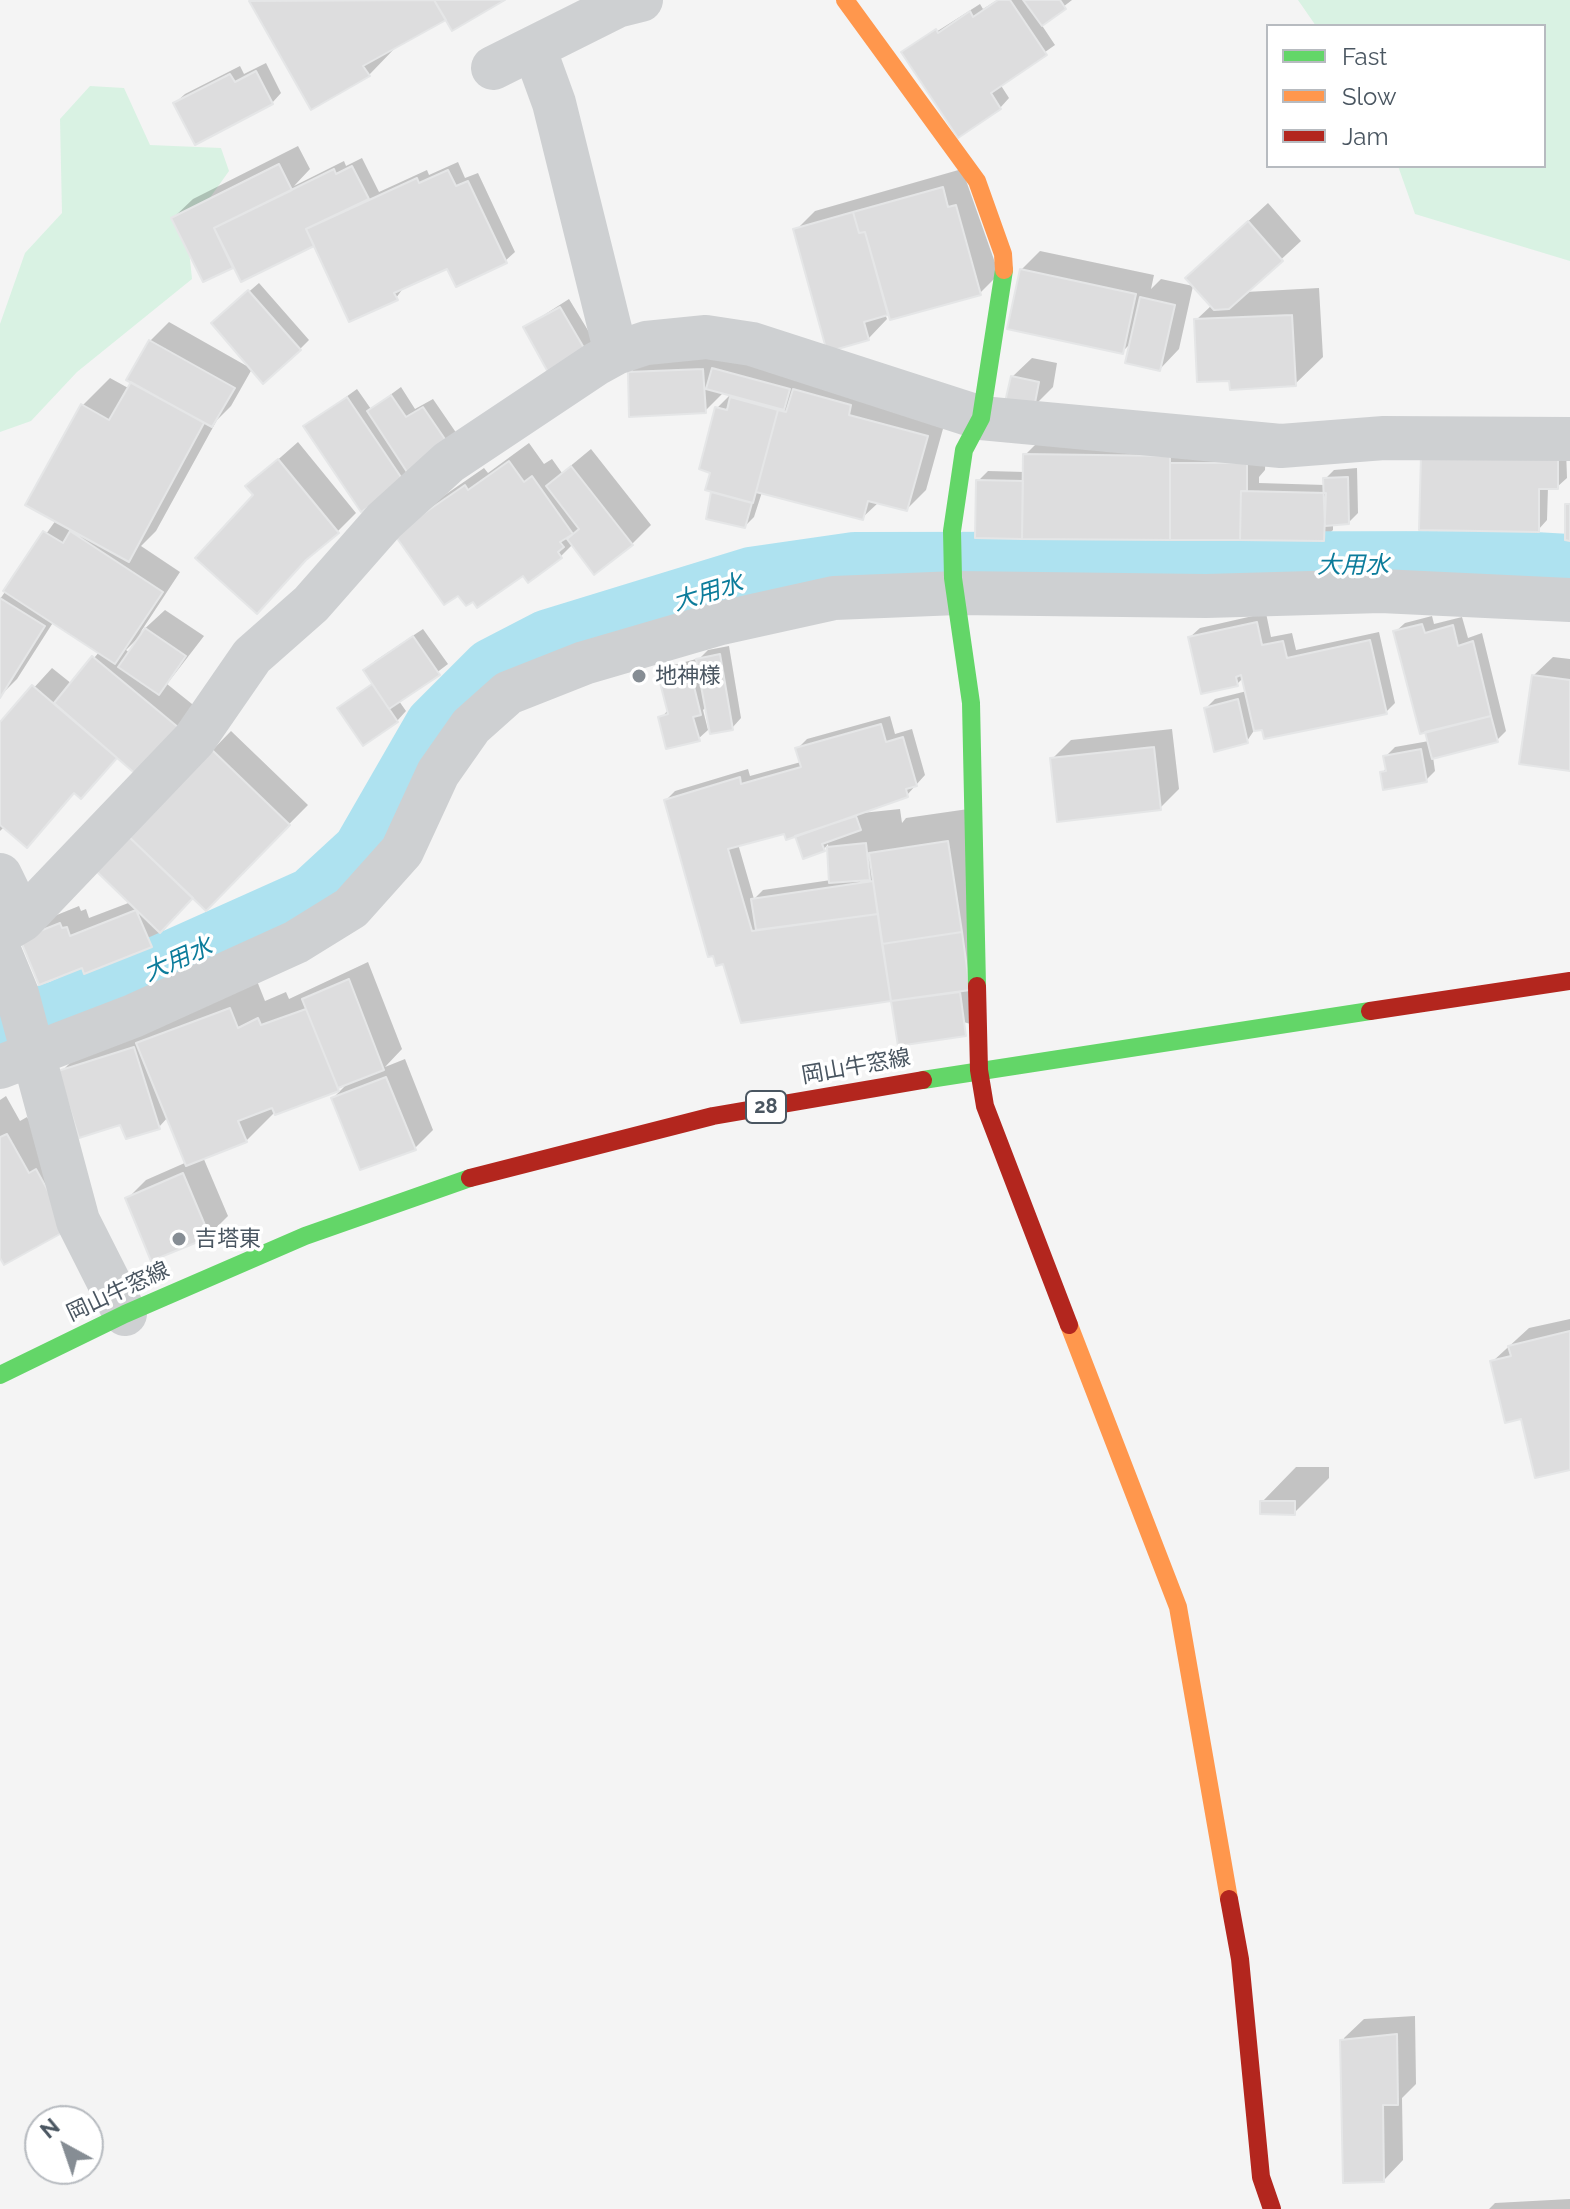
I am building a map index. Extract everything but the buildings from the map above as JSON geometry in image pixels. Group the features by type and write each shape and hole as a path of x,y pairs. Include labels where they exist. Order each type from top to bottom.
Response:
{"street":[{"path":"493,68 617,6 641,0"},
{"path":"845,0 977,181 1003,254 1004,275 981,418 964,450 952,531 971,703 979,1070 985,1106 1178,1607 1240,1959 1261,2177 1272,2209"},
{"path":"534,48 554,103 616,353"},
{"path":"7,935 194,740 252,656 311,604 384,521 449,462 616,353 646,343 706,337 752,344 981,418 1281,446 1384,438 1570,439"},
{"path":"20,1055 296,942 351,908 402,851 438,773 471,726 508,693 584,663 690,632 834,598 957,593 1206,596 1381,591 1570,600"},
{"path":"0,875 17,994 20,1055 78,1221 125,1314"},
{"name":"岡山牛窓線","path":"0,1375 125,1314 305,1236 471,1178 713,1116 979,1070 1570,981"}],"green space":[{"path":"1298,0 1570,0 1570,261 1415,214 1399,168 1546,168 1546,24 1315,24"},
{"path":"90,86 124,88 150,145 221,148 229,171 187,230 192,279 77,372 31,421 0,432 0,324 25,253 62,213 60,119"}],"waterway":[{"name":"大用水","path":"0,1032 63,1011 313,899 364,852 436,727 493,670 549,641 751,579 855,564 1516,563 1570,566"}],"traffic: fast":[{"path":"977,986 971,703 953,578 952,531 964,450 981,418 1004,270"},
{"path":"923,1080 1370,1011"},
{"path":"0,1375 125,1314 305,1236 470,1178"}],"traffic: slow":[{"path":"845,0 977,181 1003,254 1004,270"},
{"path":"1069,1325 1178,1607 1229,1899"}],"traffic: jam":[{"path":"1370,1011 1570,981"},
{"path":"977,986 979,1070 985,1106 1069,1325"},
{"path":"470,1178 713,1116 923,1080"},
{"path":"1229,1899 1240,1959 1261,2177 1272,2209"}],"place":[{"name":"地神様","path":"639,676"},
{"name":"吉塔東","path":"179,1239"}]}
